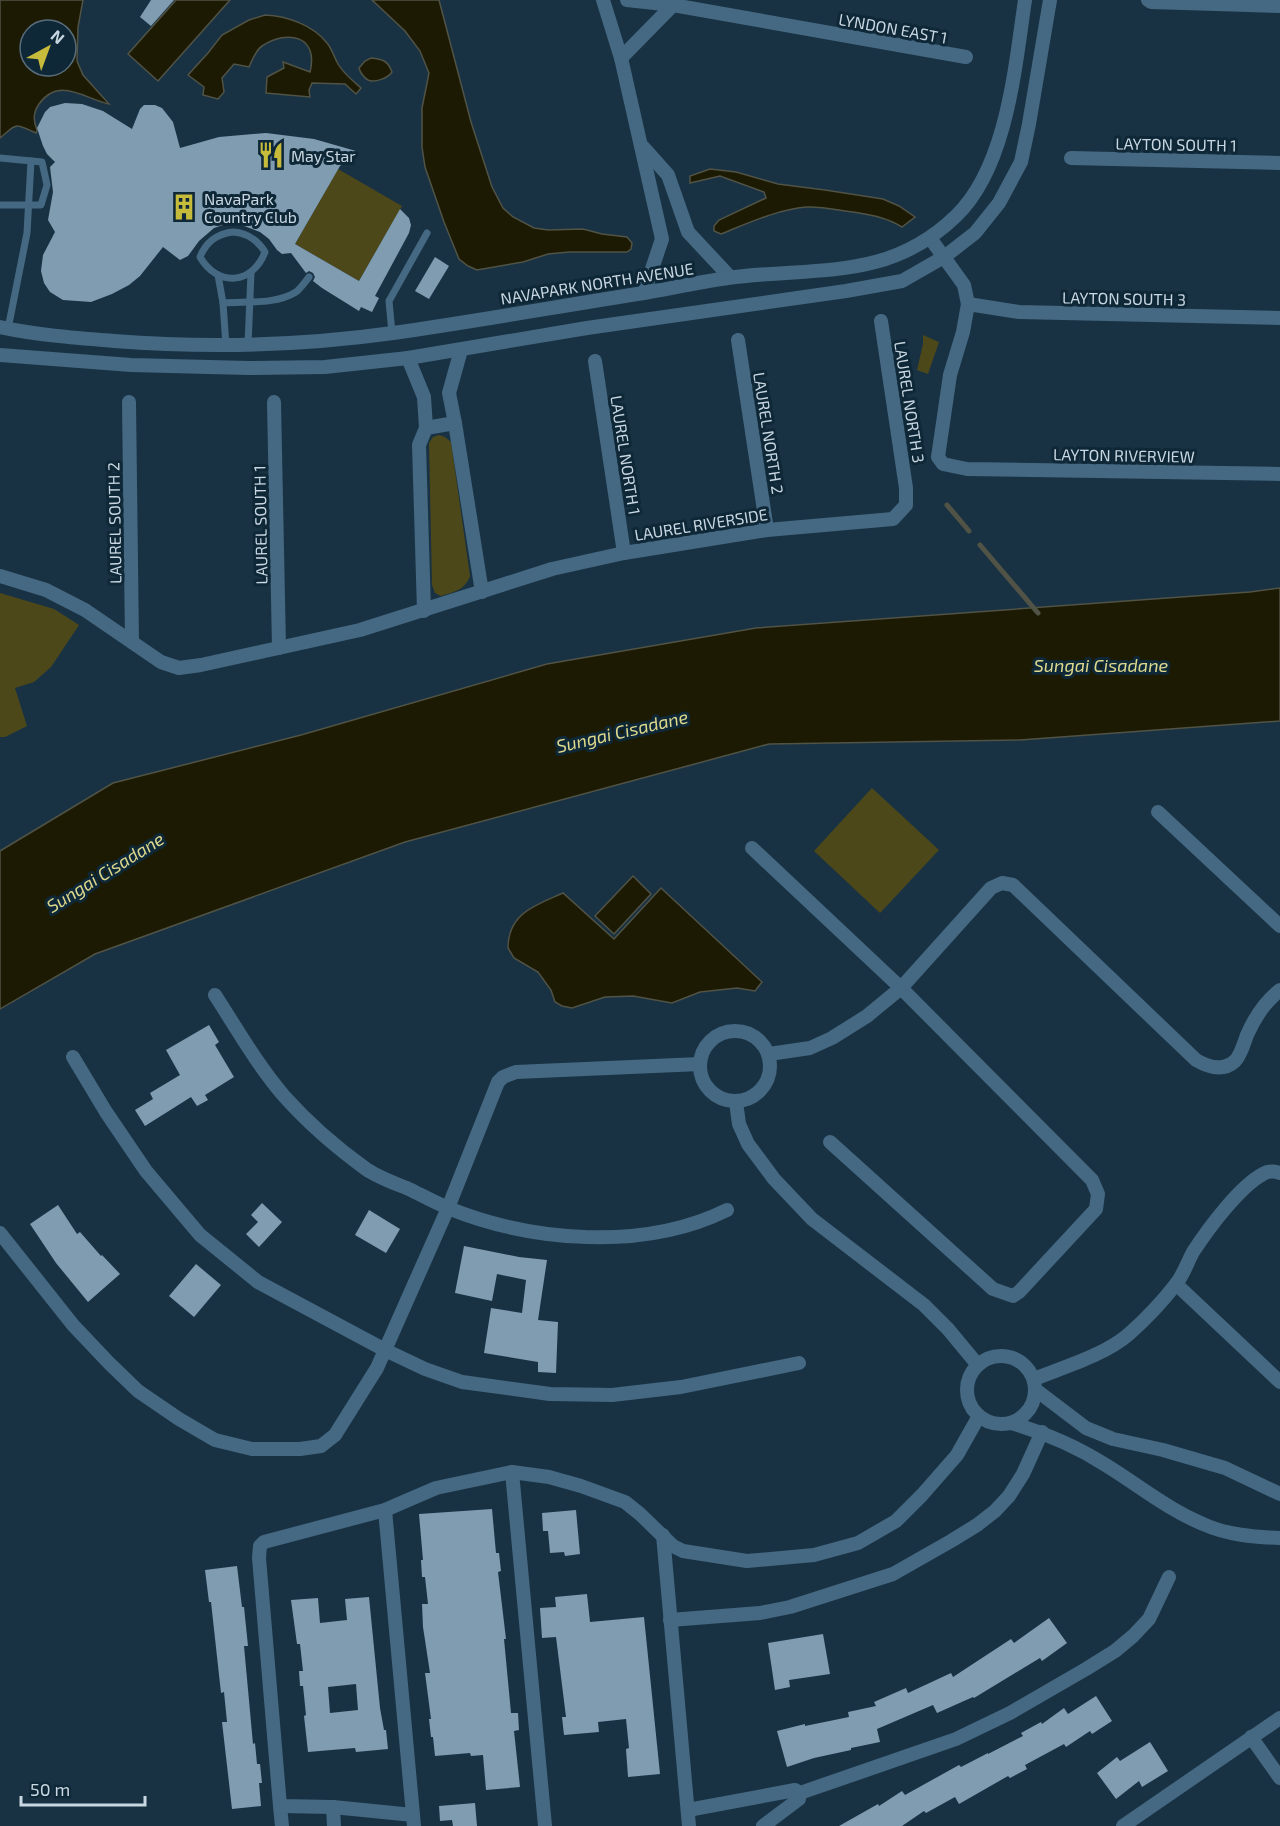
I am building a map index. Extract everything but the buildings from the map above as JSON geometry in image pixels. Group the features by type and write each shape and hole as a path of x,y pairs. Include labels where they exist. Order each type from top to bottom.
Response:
{"street":[{"path":"603,0 621,58 662,239 644,292"},
{"name":"LYNDON EAST 1","path":"627,0 674,6 966,57"},
{"name":"NAVAPARK NORTH AVENUE","path":"4,328 79,338 163,344 248,345 314,342 392,333 730,277 843,269 894,258 930,238 958,215 980,186 996,148 1010,96 1025,0"},
{"path":"0,355 131,365 325,367 408,358 587,328 902,281 944,257 975,233 999,203 1021,162 1050,0"},
{"path":"1148,0 1151,2 1280,6"},
{"path":"621,58 674,6"},
{"path":"641,146 668,175 688,232 730,277"},
{"name":"LAYTON SOUTH 1","path":"1071,158 1280,163"},
{"path":"662,239 688,232"},
{"path":"930,238 964,285 968,304"},
{"name":"LAYTON SOUTH 3","path":"968,304 1019,312 1280,318"},
{"name":"LAYTON RIVERVIEW","path":"968,304 963,332 950,375 938,457 943,464 967,469 1280,474"},
{"name":"LAUREL NORTH 3","path":"880,321 906,488"},
{"name":"LAUREL NORTH 2","path":"738,340 767,530"},
{"path":"248,345 248,368"},
{"path":"461,350 449,393 482,592"},
{"path":"408,358 424,397 426,428 418,445 424,611"},
{"name":"LAUREL NORTH 1","path":"595,361 624,553"},
{"name":"LAUREL SOUTH 2","path":"129,402 132,642"},
{"name":"LAUREL SOUTH 1","path":"274,402 279,648"},
{"path":"426,428 455,423"},
{"name":"LAUREL RIVERSIDE","path":"0,576 46,590 85,610 161,662 178,668 360,630 552,569 624,553 767,530 893,519 906,506 906,488"},
{"path":"1158,812 1280,926"},
{"path":"752,848 901,988 1092,1180 1098,1194 1096,1209 1013,1296 993,1289 830,1142"},
{"path":"769,1054 810,1048 832,1038 867,1016 901,988 991,888 1002,883 1013,885 1196,1060 1207,1066 1223,1067 1235,1061 1251,1028 1271,998 1280,990"},
{"path":"215,995 284,1096 313,1125 368,1170 448,1208 500,1225 548,1234 610,1237 649,1234 683,1227 707,1220 727,1210"},
{"path":"743,1031 764,1044 769,1054 770,1076 765,1086 757,1094 747,1100 736,1102 725,1100 706,1087 701,1076 700,1064 709,1041 719,1034 743,1031"},
{"path":"73,1057 106,1112 146,1171 200,1235 258,1282 425,1369 462,1382 550,1394 612,1395 681,1386 799,1363"},
{"path":"0,1233 73,1325 138,1391 179,1419 215,1440 252,1449 300,1449 321,1446 335,1436 377,1368 448,1208 498,1083 503,1077 516,1072 700,1064"},
{"path":"736,1102 739,1124 748,1144 782,1188 812,1220 924,1305 948,1329 977,1364"},
{"path":"1035,1385 1127,1336 1155,1309 1176,1284 1210,1226 1229,1205 1264,1173 1274,1171 1280,1173"},
{"path":"1176,1284 1280,1382"},
{"path":"998,1355 1010,1356 1021,1361 1029,1369 1035,1385 1034,1401 1021,1418 1011,1423 1000,1424 979,1416 967,1396 970,1374 977,1364 998,1355"},
{"path":"1035,1385 1086,1428 1113,1439 1163,1449 1225,1468 1280,1494"},
{"path":"282,1826 259,1558 260,1546 270,1540 385,1510 436,1488 512,1472 549,1477 625,1502 673,1546 682,1551 747,1561 814,1555 858,1543 896,1521 957,1455 979,1416"},
{"path":"1011,1423 1042,1432 1071,1445 1203,1525 1247,1536 1280,1538"},
{"path":"670,1620 790,1607 892,1575 969,1531 1010,1496 1042,1432"},
{"path":"512,1472 545,1826"},
{"path":"280,1806 333,1807 413,1820 385,1510"},
{"path":"663,1535 689,1826"},
{"path":"688,1810 795,1790 800,1793 956,1739 1010,1713 1115,1651 1133,1636 1149,1619 1169,1577"},
{"path":"1123,1826 1280,1718"},
{"path":"1251,1737 1280,1778"},
{"path":"763,1826 799,1799 800,1793"},
{"path":"333,1807 334,1826"}],"lane":[{"path":"0,158 42,162 47,185 41,205 0,205"},
{"path":"4,328 27,233 31,161"},
{"path":"225,233 241,233 255,240 265,252 257,267 250,273 234,278 218,275 204,265 200,257 212,239 225,233"},
{"path":"392,333 389,300 427,233"},
{"path":"248,345 250,273"},
{"path":"218,275 226,345"},
{"path":"223,303 266,302 284,297 297,291 309,278"}],"shaded area":[{"path":"338,169 402,206 359,281 295,244"},
{"path":"923,335 939,342 928,374 917,370"},
{"path":"439,435 451,442 470,576 468,581 455,592 441,596 435,593 432,585 429,443 433,437"},
{"path":"0,593 54,609 79,625 51,667 34,682 15,688 27,726 5,737 0,737"},
{"path":"872,788 939,850 880,913 814,851"}],"water":[{"path":"0,0 83,0 78,27 78,18 18,18 18,78 78,78 78,63 83,75 109,104 64,90 55,91 37,107 34,117 36,133 19,126 0,138"},
{"path":"176,0 230,0 158,81 128,54"},
{"path":"372,0 439,0 471,122 492,187 503,208 513,217 534,228 583,229 627,237 632,243 631,249 627,252 548,254 523,262 477,270 459,259 425,167 422,147 422,108 429,73 420,51 405,31"},
{"path":"265,15 282,17 314,31 329,45 343,71 361,88 356,94 345,84 312,83 309,90 310,97 266,93 267,77 284,68 283,62 310,72 312,60 310,50 306,43 291,37 272,41 262,46 249,67 234,64 222,78 224,92 218,99 203,95 204,87 188,75 222,35 249,20"},
{"path":"371,58 385,61 392,72 378,80 367,79 359,68"},
{"path":"710,169 736,172 778,184 883,199 915,217 902,227 872,215 806,207 774,214 721,234 714,231 714,226 719,220 766,198 764,192 720,176 690,183 690,176"},
{"name":"Sungai Cisadane","path":"1280,588 1280,721 1020,740 769,744 405,842 95,954 0,1009 0,851 113,783 301,735 547,664 756,628"},
{"path":"633,876 651,894 614,934 595,916"},
{"path":"661,888 762,982 755,991 737,988 700,992 672,1003 633,996 605,997 572,1008 555,1002 551,990 538,972 514,958 508,948 509,936 518,918 534,906 563,893 614,939"}],"waterway":[{"path":"947,505 969,531"},
{"path":"980,545 1038,613"}],"place":[{"name":"May Star","path":"271,155"},
{"name":"NavaPark Country Club","path":"184,207"}]}
